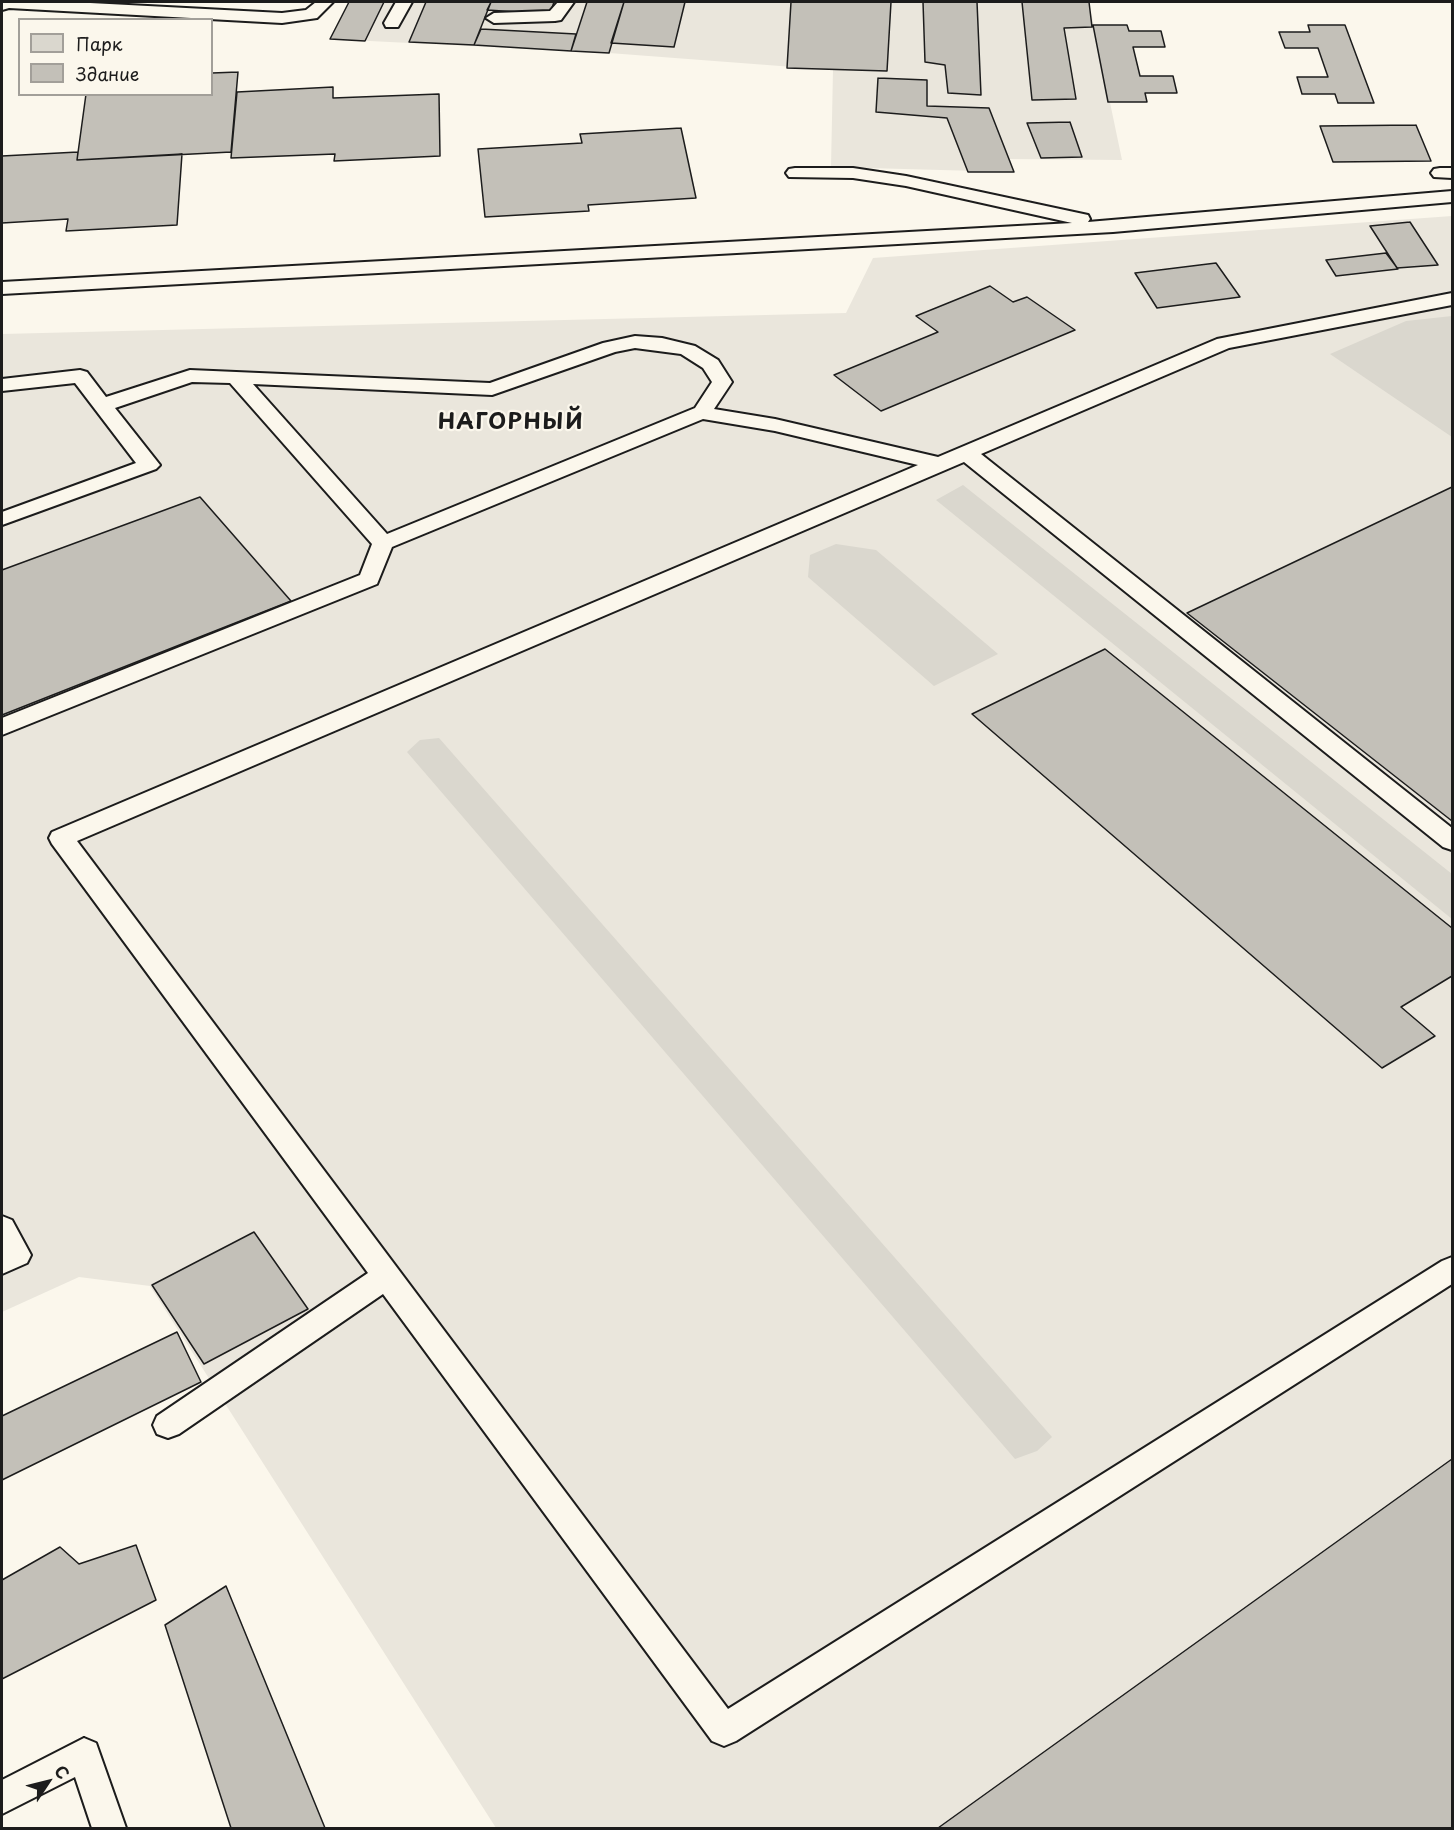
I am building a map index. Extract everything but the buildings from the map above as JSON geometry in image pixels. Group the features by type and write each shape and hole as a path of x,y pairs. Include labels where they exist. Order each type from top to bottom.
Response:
{"lane":[{"path":"2,5 8,3 282,18 311,14 325,2"},
{"path":"392,23 404,2"},
{"path":"494,18 555,16 566,2"},
{"path":"795,173 854,173 906,181 1113,226"},
{"path":"2,288 1113,226 1452,197"},
{"path":"1452,299 1224,343 61,838 724,1730 1452,1269"},
{"path":"2,726 369,579 383,543 702,412 722,382 711,364 688,350 662,344 635,342 610,347 492,389 190,376 102,405"},
{"path":"2,385 80,376 149,465 2,519"},
{"path":"236,378 383,543"},
{"path":"708,414 775,425 940,464"},
{"path":"966,453 1452,841"},
{"path":"2,1228 17,1255 2,1263"},
{"path":"168,1425 386,1276"},
{"path":"2,1798 84,1754 109,1828"}],"shaded area":[{"path":"349,2 1089,2 1122,160 1010,159 1014,172 831,167 833,70 609,53 330,39"},
{"path":"1452,216 1452,1828 496,1828 150,1286 79,1277 2,1312 2,334 846,313 873,258"}],"green space":[{"path":"1452,316 1452,437 1330,354 1406,321"},
{"path":"963,485 1452,874 1452,919 936,500"},
{"path":"836,544 876,550 998,654 934,686 808,577 810,555"},
{"path":"439,738 1052,1437 1037,1451 1015,1459 407,752 420,740"}],"district":[{"name":"НАГОРНЫЙ","path":"511,423"}]}
